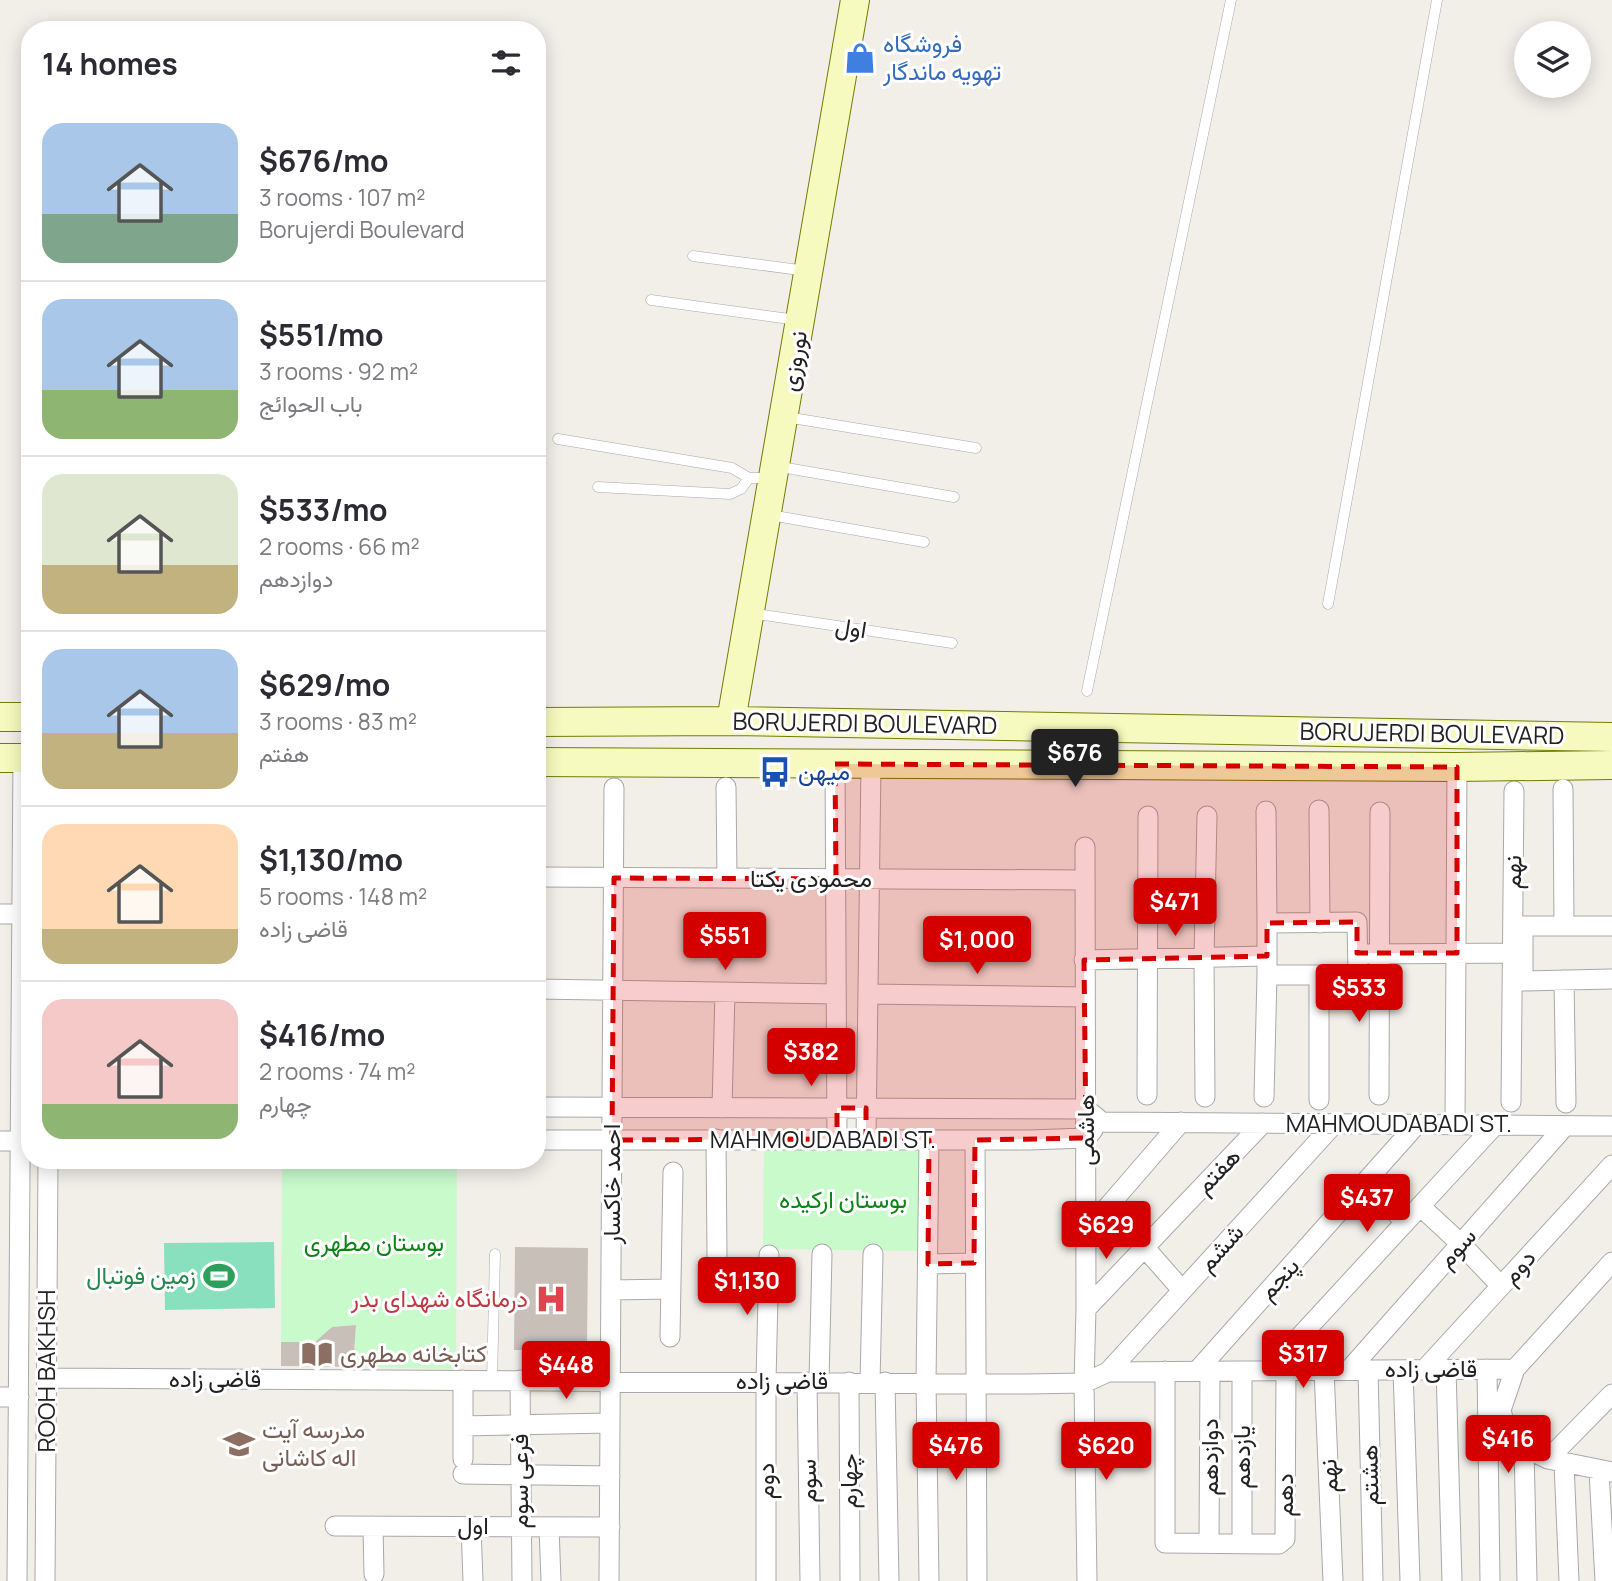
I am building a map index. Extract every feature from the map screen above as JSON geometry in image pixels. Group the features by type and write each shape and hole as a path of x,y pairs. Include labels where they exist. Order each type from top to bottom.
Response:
{"main road":[{"name":"نوروزی","path":"731,721 767,515 766,474 784,417 855,0"},
{"path":"0,717 21,717"},
{"name":"BORUJERDI BOULEVARD","path":"546,722 731,721 1612,737"},
{"name":"BORUJERDI BOULEVARD","path":"546,762 1457,767 1612,765"}],"street":[{"name":"ROOH BAKHSH","path":"18,758 21,802"},
{"path":"835,764 837,1139"},
{"path":"866,1139 871,764"},
{"path":"1455,1125 1457,767"},
{"path":"726,787 727,878"},
{"name":"احمد خاکسار","path":"610,1581 614,788"},
{"path":"1563,789 1564,926"},
{"name":"نهم","path":"1514,791 1517,953"},
{"path":"1318,810 1320,923"},
{"path":"1264,1097 1266,811"},
{"path":"1379,1094 1380,812"},
{"path":"1147,1095 1148,816"},
{"path":"1205,1097 1207,816"},
{"name":"هاشمی","path":"1084,847 1084,1383 1087,1581"},
{"name":"محمودی یکتا","path":"546,877 1085,880"},
{"path":"0,914 21,914"},
{"path":"1084,960 1204,957 1319,975 1358,975 1357,922 1267,923"},
{"path":"1511,1102 1517,953 1523,926 1612,926"},
{"path":"1357,953 1517,953"},
{"path":"1517,953 1523,981 1612,979"},
{"path":"1319,975 1319,1100"},
{"path":"1564,980 1566,1103"},
{"path":"546,989 836,994"},
{"path":"722,1108 725,992"},
{"path":"868,994 1085,997"},
{"name":"MAHMOUDABADI ST.","path":"546,1107 1086,1109"},
{"path":"1086,1109 1102,1122 1086,1138"},
{"name":"MAHMOUDABADI ST.","path":"1102,1122 1612,1126"},
{"path":"1086,1232 1181,1122"},
{"name":"هفتم","path":"1086,1309 1263,1123"},
{"name":"ششم","path":"1108,1372 1334,1124"},
{"name":"پنجم","path":"1204,1371 1417,1124"},
{"path":"1277,1370 1405,1222 1495,1125"},
{"name":"سوم","path":"1358,1370 1461,1244 1565,1126"},
{"name":"MAHMOUDABADI ST.","path":"546,1140 1086,1138"},
{"path":"716,1139 717,1255"},
{"path":"929,1140 926,1382 929,1581"},
{"path":"975,1140 977,1581"},
{"path":"0,1141 21,1141"},
{"name":"دوم","path":"1425,1370 1612,1165"},
{"name":"ROOH BAKHSH","path":"17,1581 9,1397 23,1169"},
{"name":"ROOH BAKHSH","path":"45,1581 48,1169"},
{"path":"670,1337 673,1171"},
{"path":"1366,1182 1405,1222"},
{"path":"1420,1206 1501,1286"},
{"path":"1145,1248 1182,1290"},
{"name":"سوم","path":"810,1581 813,1382 822,1254"},
{"path":"873,1254 889,1581"},
{"name":"دوم","path":"766,1581 769,1255"},
{"path":"1605,1581 1606,1472 1556,1461 1524,1447 1505,1426 1502,1410 1515,1369 1612,1262"},
{"path":"928,1264 974,1264"},
{"path":"611,1290 671,1289"},
{"path":"1446,1369 1452,1581"},
{"path":"1487,1369 1490,1581"},
{"name":"قاضی زاده","path":"47,1378 1084,1383 1108,1372 1515,1369"},
{"name":"دهم","path":"1165,1371 1165,1543 1279,1544 1285,1539 1277,1370"},
{"name":"نهم","path":"1324,1370 1334,1581"},
{"name":"هشتم","path":"1358,1370 1373,1581"},
{"path":"1403,1370 1410,1581"},
{"name":"دوازدهم","path":"1204,1371 1209,1543"},
{"name":"یازدهم","path":"1242,1371 1242,1544"},
{"path":"463,1380 463,1466 520,1475 610,1476"},
{"name":"فرعی سوم","path":"520,1380 522,1581"},
{"name":"چهارم","path":"849,1382 850,1581"},
{"path":"1569,1581 1556,1461 1612,1394"},
{"path":"463,1426 610,1423"},
{"path":"1524,1447 1527,1581"},
{"name":"اول","path":"335,1526 610,1527"},
{"path":"373,1526 374,1574"},
{"path":"471,1526 473,1581"},
{"path":"549,1527 551,1581"}],"lane":[{"path":"1087,691 1231,0"},
{"path":"1328,604 1437,0"},
{"path":"693,256 809,271"},
{"path":"651,300 801,320"},
{"path":"784,417 976,447"},
{"path":"558,439 766,474 954,497"},
{"path":"598,487 730,494 766,474"},
{"path":"767,515 925,542"},
{"name":"اول","path":"750,613 952,643"},
{"path":"492,1380 495,1254"}],"highlighted area":[{"path":"835,764 1457,767 1457,953 1357,953 1357,922 1267,923 1267,956 1084,960 1086,1138 975,1140 974,1263 928,1264 929,1140 866,1139 866,1108 837,1108 837,1139 612,1140 614,878 836,879"}],"green space":[{"name":"بوستان ارکیده","path":"764,1149 924,1151 922,1251 763,1249"},
{"name":"بوستان مطهری","path":"282,1169 457,1169 456,1369 353,1367 356,1325 332,1327 315,1342 281,1342"},
{"name":"زمین فوتبال","path":"274,1242 275,1308 165,1310 164,1243"}],"building":[{"name":"درمانگاه شهدای بدر","path":"515,1247 588,1248 587,1351 514,1350"},
{"name":"کتابخانه مطهری","path":"356,1325 353,1367 281,1366 281,1342 315,1342 332,1327"}],"place":[{"name":"فروشگاه تهویه ماندگار","path":"860,58"},
{"name":"میهن","path":"775,772"},
{"name":"زمین فوتبال","path":"219,1276"},
{"name":"درمانگاه شهدای بدر","path":"551,1299"},
{"name":"کتابخانه مطهری","path":"317,1354"},
{"name":"مدرسه آیت اله کاشانی","path":"239,1444"}]}
